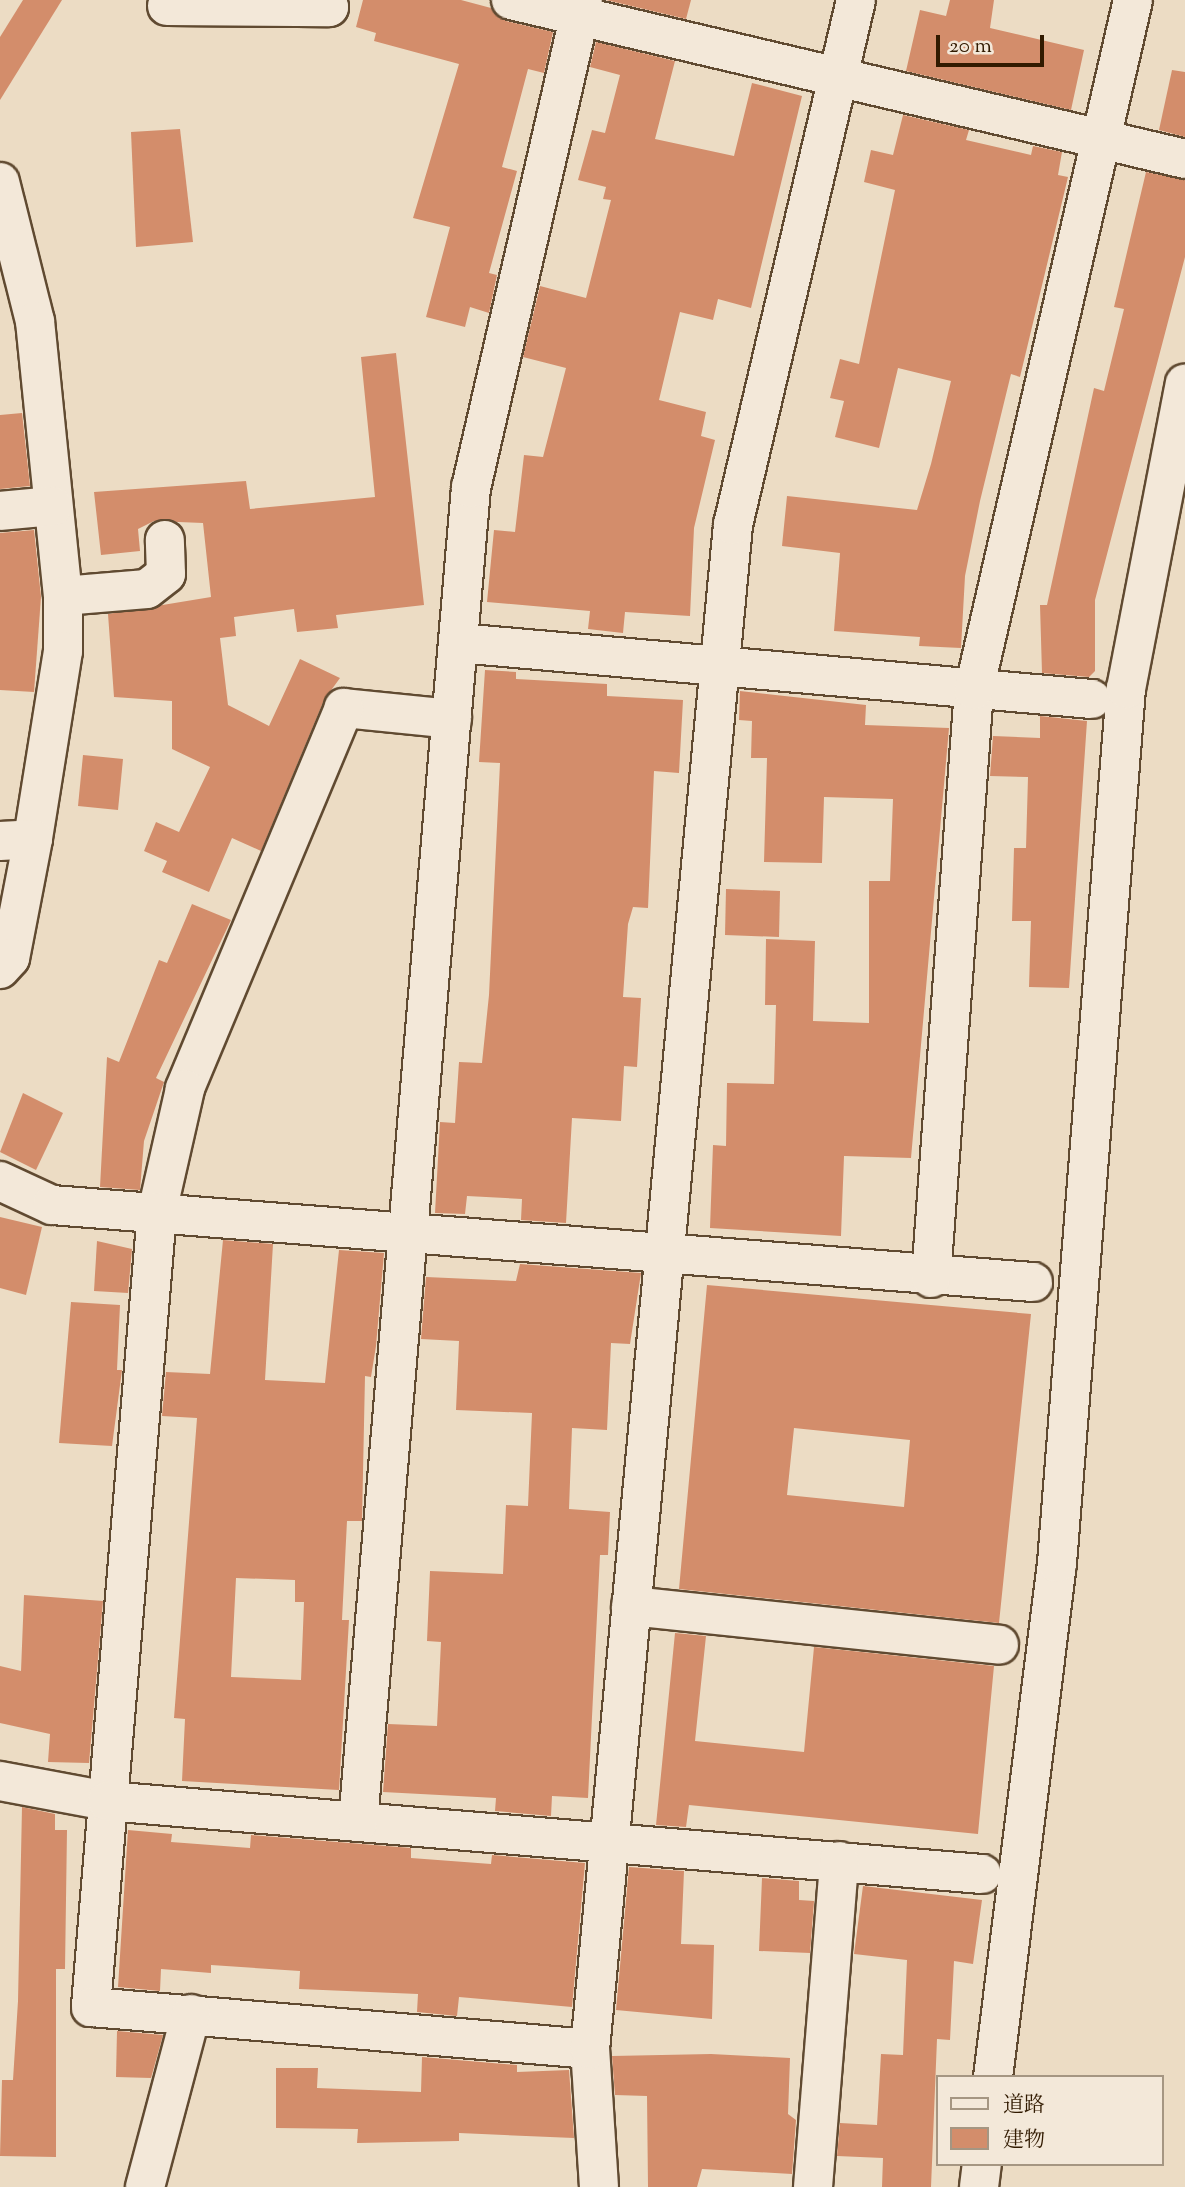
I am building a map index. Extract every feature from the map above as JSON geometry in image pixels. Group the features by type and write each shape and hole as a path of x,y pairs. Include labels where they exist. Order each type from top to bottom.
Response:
{"street":[{"path":"167,6 329,7 327,0"},
{"path":"511,0 581,8 835,80 1185,159"},
{"path":"599,2187 590,2049 614,1844 631,1606 717,664 733,525 835,80 856,0"},
{"path":"931,1278 974,690 1133,0"},
{"path":"358,1822 471,488 581,8"},
{"path":"0,182 35,321 63,596 62,651 16,840 10,958 0,969"},
{"path":"993,2075 1057,1563 1126,689 1185,384"},
{"path":"0,511 54,506"},
{"path":"63,596 147,589 166,574 164,540"},
{"path":"458,643 1092,699"},
{"path":"452,719 344,708 185,1089 157,1212 91,2007 590,2049"},
{"path":"0,1181 52,1205 931,1278 1033,1282"},
{"path":"631,1606 999,1645"},
{"path":"0,1781 107,1801 982,1874"},
{"path":"813,2187 839,1861"},
{"path":"145,2187 191,2014"},
{"path":"979,2187 982,2166"}],"building":[{"path":"23,0 62,0 0,100 0,37"},
{"path":"363,0 461,0 491,8 506,21 553,32 544,73 528,69 502,167 517,171 489,273 497,275 489,313 470,307 465,327 426,317 450,227 413,218 459,64 374,41 376,33 356,27"},
{"path":"606,0 691,0 686,19"},
{"path":"950,0 994,0 990,28 1084,50 1071,110 906,71 920,10 946,16"},
{"path":"596,42 675,61 655,139 734,156 752,83 802,96 751,308 718,299 713,320 680,312 659,400 706,412 701,436 715,440 694,528 690,616 625,612 623,633 588,629 590,611 487,602 494,530 515,532 524,455 543,457 566,368 523,357 540,286 586,298 611,200 603,199 606,187 578,180 592,130 605,133 620,75 590,67"},
{"path":"1172,70 1185,72 1185,137 1159,130"},
{"path":"903,115 969,130 966,140 1031,155 1033,146 1062,152 1058,175 1068,177 1020,377 1011,374 980,501 965,576 961,648 919,646 920,637 834,631 840,553 782,546 787,496 917,510 931,464 951,381 898,368 879,448 835,437 844,401 830,398 840,359 859,364 895,190 864,182 871,150 893,155"},
{"path":"180,129 193,242 136,247 131,132"},
{"path":"1146,172 1185,180 1185,257 1095,600 1095,671 1089,677 1042,673 1040,605 1047,605 1094,388 1104,391 1124,309 1114,307"},
{"path":"396,353 424,605 336,615 338,628 297,632 294,609 234,617 236,636 220,638 228,705 269,726 300,659 340,678 324,700 261,851 232,838 209,892 162,872 167,861 144,851 156,822 179,832 210,767 172,749 172,701 114,697 108,614 211,597 203,523 154,521 138,529 140,551 101,555 94,492 246,481 250,509 375,497 361,357"},
{"path":"22,413 30,486 0,489 0,415"},
{"path":"34,530 41,597 34,692 0,690 0,533"},
{"path":"485,670 516,672 516,679 607,684 607,696 683,700 679,773 654,771 648,908 633,907 628,924 623,997 641,998 637,1067 624,1066 621,1121 572,1118 566,1223 521,1220 522,1199 467,1196 465,1214 435,1213 440,1122 455,1123 459,1062 482,1063 489,995 500,763 479,762"},
{"path":"740,691 866,705 865,725 949,728 911,1158 844,1156 841,1236 710,1228 713,1145 726,1146 727,1083 774,1084 776,1005 765,1005 766,939 815,941 813,1021 869,1023 869,881 890,881 893,799 824,797 822,863 764,862 767,758 751,758 752,721 739,720"},
{"path":"1040,716 1087,721 1069,988 1029,987 1031,921 1012,921 1014,848 1026,848 1028,777 990,776 993,736 1040,738"},
{"path":"83,755 123,759 118,810 78,806"},
{"path":"726,889 780,891 779,937 725,935"},
{"path":"192,904 231,920 156,1078 164,1082 144,1141 140,1190 100,1187 107,1057 119,1062 159,960 167,963"},
{"path":"23,1093 63,1113 36,1170 0,1152"},
{"path":"0,1217 42,1227 26,1295 0,1288"},
{"path":"223,1240 273,1244 265,1380 325,1383 339,1250 384,1253 376,1346 371,1377 365,1376 362,1521 347,1521 342,1620 349,1620 339,1790 182,1781 185,1719 174,1718 197,1418 162,1416 166,1372 210,1374","holes":["236,1578 295,1580 295,1602 304,1602 301,1680 231,1677"]},
{"path":"97,1241 132,1249 128,1293 94,1291"},
{"path":"520,1264 641,1273 630,1344 611,1343 607,1430 572,1428 569,1509 610,1512 608,1555 600,1555 588,1798 552,1796 551,1816 495,1811 496,1798 383,1792 388,1724 437,1726 441,1642 427,1641 430,1571 503,1574 506,1505 528,1506 532,1413 456,1410 459,1341 421,1339 426,1277 516,1281"},
{"path":"707,1285 1031,1314 999,1623 679,1589","holes":["794,1428 910,1440 904,1507 787,1495"]},
{"path":"71,1302 120,1305 117,1370 122,1370 112,1446 59,1443"},
{"path":"24,1595 103,1601 89,1763 48,1762 50,1734 0,1723 0,1666 21,1671"},
{"path":"675,1633 706,1636 695,1741 804,1752 814,1647 994,1666 978,1834 689,1805 686,1827 656,1825"},
{"path":"22,1807 55,1814 55,1830 67,1830 65,1969 56,1969 56,2157 0,2156 2,2080 13,2080 18,2001"},
{"path":"128,1830 172,1834 171,1842 250,1848 251,1835 411,1848 411,1858 491,1864 492,1855 585,1863 572,2007 459,1997 457,2016 417,2012 418,1994 299,1989 300,1971 211,1965 211,1973 161,1969 160,1991 118,1987"},
{"path":"629,1867 684,1871 681,1944 714,1945 712,2019 616,2010"},
{"path":"762,1878 799,1881 799,1900 814,1901 810,1953 759,1951"},
{"path":"863,1886 982,1900 973,1964 954,1961 950,2040 937,2039 931,2187 882,2187 883,2158 837,2156 840,2123 877,2125 881,2054 903,2055 907,1960 854,1954"},
{"path":"117,2031 163,2035 151,2078 116,2077"},
{"path":"711,2054 790,2058 788,2114 796,2120 792,2174 702,2169 697,2187 648,2187 647,2096 615,2095 612,2056"},
{"path":"422,2057 517,2065 517,2072 569,2070 574,2138 459,2133 459,2141 357,2143 358,2129 276,2128 276,2068 318,2068 317,2088 421,2092"}]}
